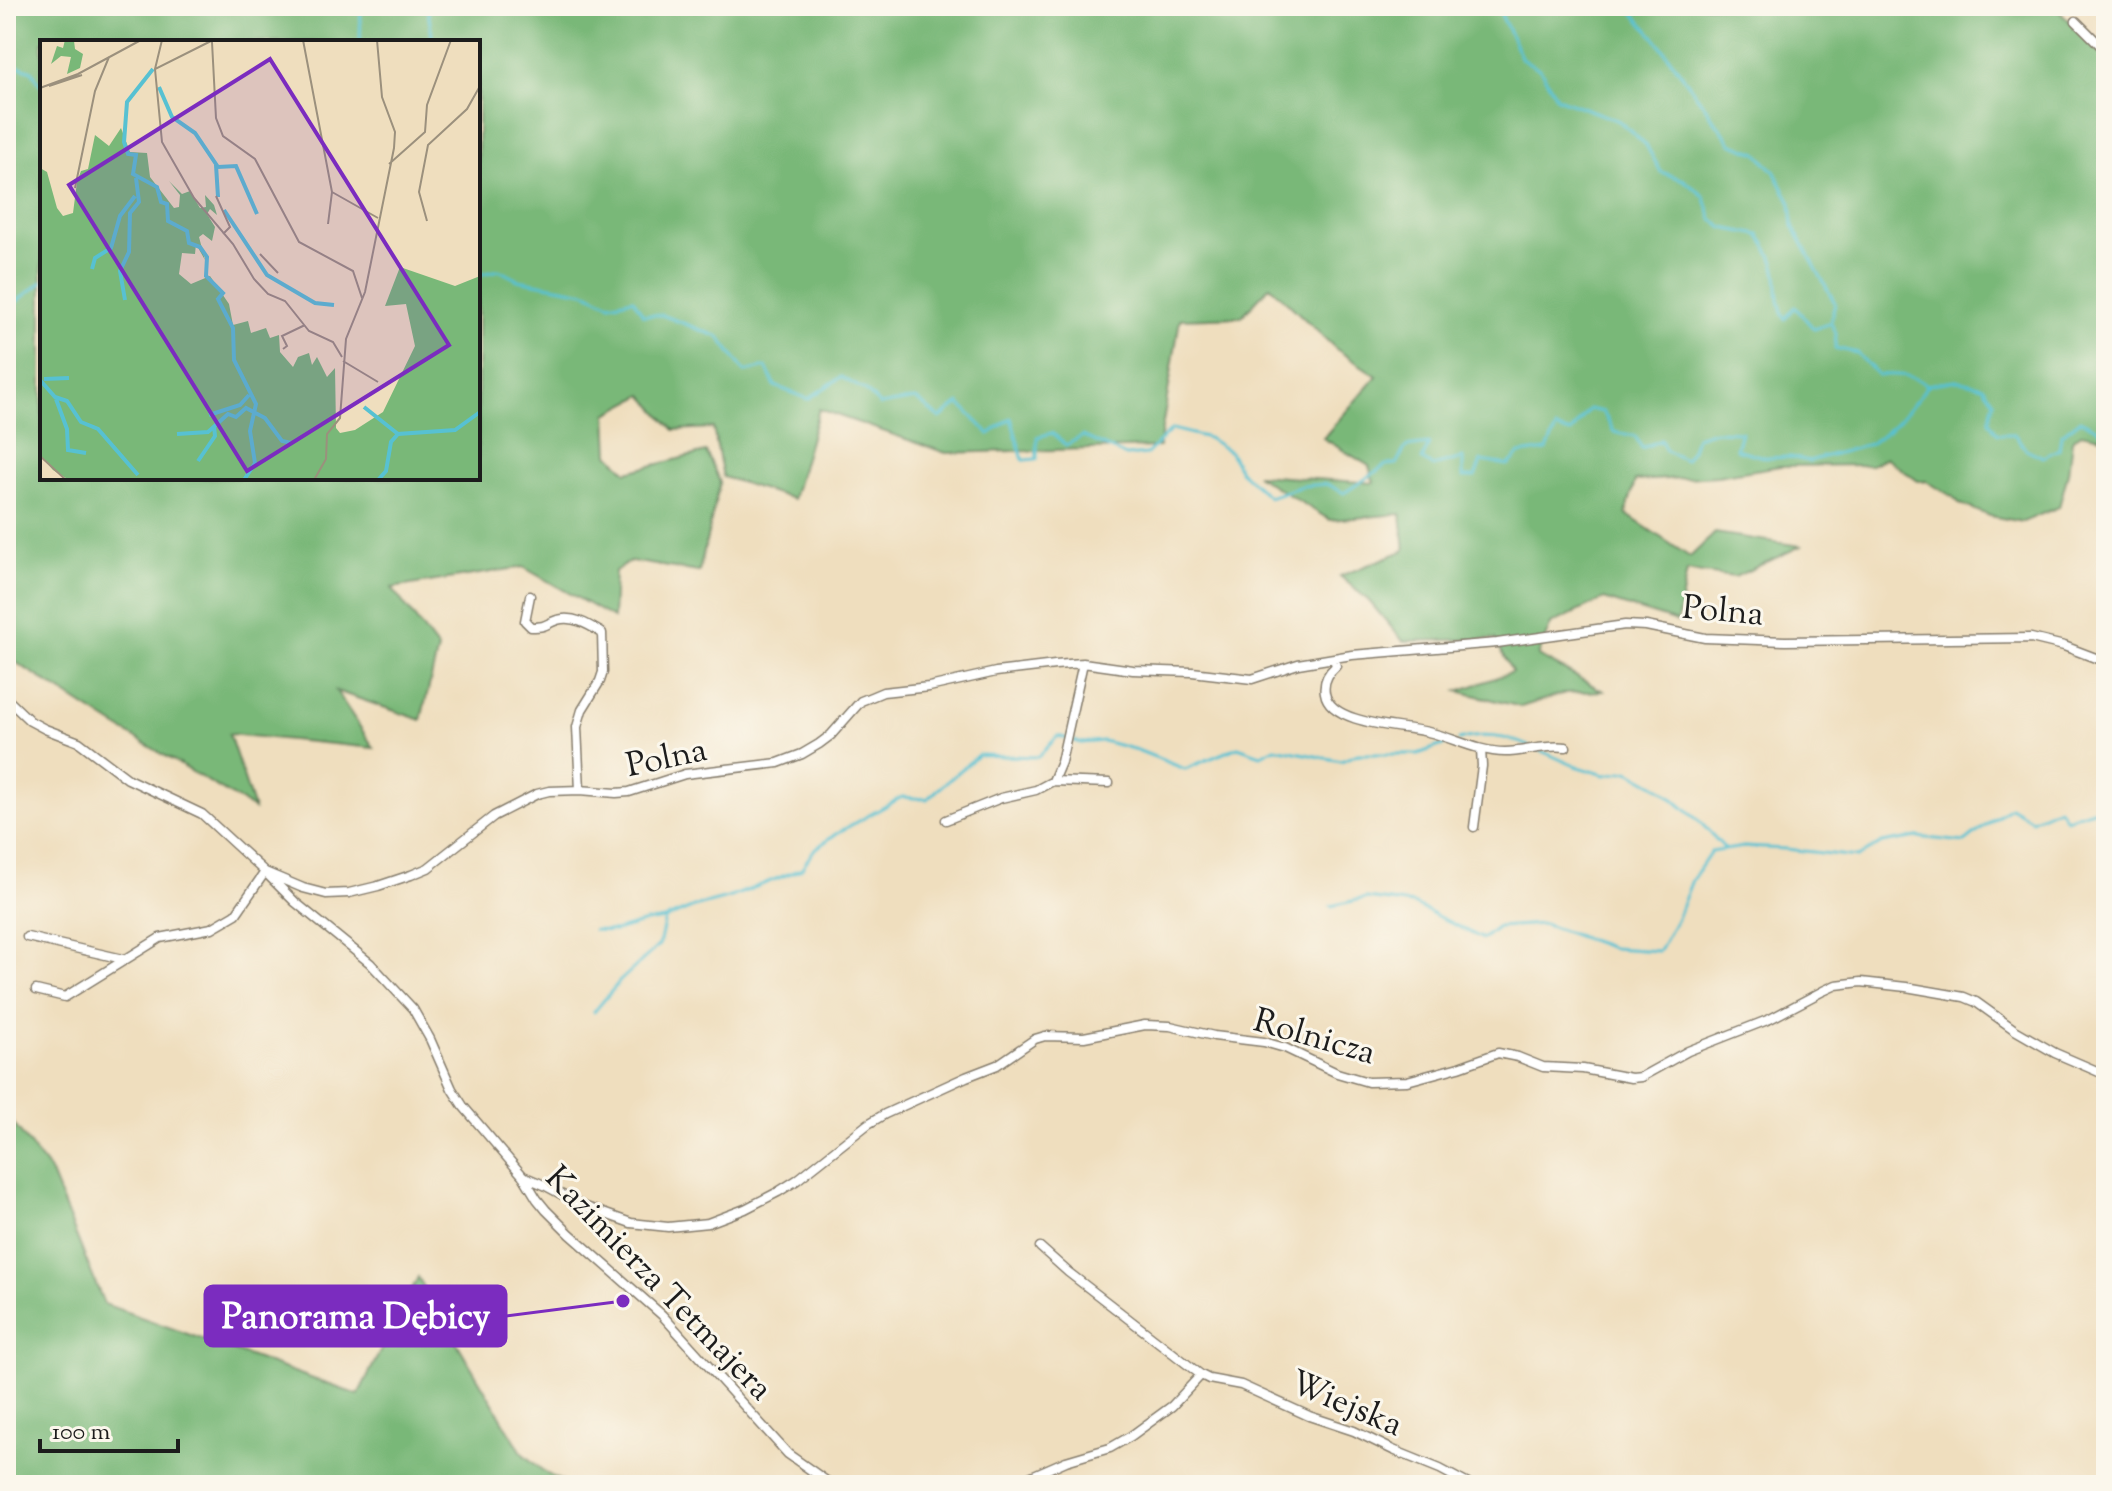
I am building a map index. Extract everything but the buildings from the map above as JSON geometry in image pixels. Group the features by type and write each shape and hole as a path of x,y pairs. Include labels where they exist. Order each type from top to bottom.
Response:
{"street":[{"path":"2076,21 2106,51"},
{"path":"530,596 525,621 531,627 544,627 559,619 576,619 602,633 603,672 582,710 577,727 580,790"},
{"name":"Polna","path":"265,872 326,894 349,893 378,886 428,868 494,816 537,794 580,790 629,792 685,774 778,763 819,744 861,701 883,692 1055,665 1083,663 1252,679 1298,664 1334,658 1497,643 1636,625 1705,638 1785,641 2031,638 2064,646 2106,662"},
{"path":"1334,658 1336,666 1328,674 1325,697 1339,712 1352,717 1447,737 1481,750 1507,752 1566,747"},
{"path":"1053,781 1061,762 1083,663"},
{"name":"Kazimierza Tetmajera","path":"6,698 30,721 79,742 128,779 202,814 295,902 370,963 408,1002 420,1019 463,1106 523,1176 537,1199 556,1220 651,1304 788,1454 832,1485"},
{"path":"1474,827 1481,779 1481,750"},
{"path":"946,820 1001,798 1036,790 1053,781 1109,783"},
{"path":"36,990 65,997 160,938 212,928 236,914 265,872"},
{"path":"27,937 123,959"},
{"name":"Rolnicza","path":"523,1176 583,1206 631,1223 668,1227 708,1223 778,1192 885,1114 997,1065 1035,1039 1045,1036 1084,1037 1145,1025 1170,1026 1214,1036 1264,1042 1285,1048 1337,1073 1368,1082 1387,1083 1418,1078 1498,1053 1543,1067 1583,1069 1631,1078 1641,1077 1688,1051 1770,1019 1836,985 1861,982 1964,997 2033,1041 2074,1063 2106,1075"},
{"name":"Wiejska","path":"1040,1247 1201,1375 1241,1385 1309,1416 1354,1431 1470,1485"},
{"path":"1011,1485 1066,1461 1118,1444 1163,1413 1201,1375"}],"green space":[{"path":"6,6 2055,6 2106,59 2106,438 2081,433 2072,440 2059,507 2023,522 1990,516 1960,504 1926,481 1918,481 1886,458 1871,465 1780,466 1717,476 1635,481 1626,514 1690,557 1715,533 1801,546 1735,577 1687,571 1677,622 1604,599 1551,624 1538,656 1603,691 1565,693 1521,707 1458,691 1512,672 1495,639 1403,641 1369,601 1340,576 1405,550 1401,514 1330,520 1256,475 1374,483 1369,466 1323,438 1377,376 1336,349 1270,286 1241,317 1180,319 1159,447 946,453 819,409 793,499 723,477 713,428 674,430 643,395 607,414 609,454 627,472 706,452 720,482 699,572 631,561 615,571 613,618 523,567 392,588 438,649 421,720 336,691 374,748 229,734 254,809 6,656"},
{"path":"6,1114 50,1171 104,1304 358,1395 418,1277 523,1454 547,1474 569,1485 6,1485"}],"waterway":[{"path":"360,40 361,6"},
{"path":"427,6 432,35 430,40"},
{"path":"1497,6 1522,59 1540,69 1557,98 1619,121 1646,145 1661,172 1684,180 1704,196 1712,219 1723,228 1759,235 1775,264 1779,302 1785,319 1795,307 1814,329 1831,323 1836,333 1835,348 1857,353 1878,375 1903,375 1926,384"},
{"path":"1635,6 1634,14 1656,39 1731,143 1757,153 1774,171 1791,203 1793,226 1835,303 1831,321"},
{"path":"6,57 15,65 32,71 40,84"},
{"path":"480,275 499,270 518,280 585,292 610,304 633,299 643,315 662,315 719,337 745,372 766,367 775,386 808,399 841,377 866,391 880,405 916,399 940,418 959,403 989,434 1011,418 1023,460 1037,459 1037,437 1052,433 1066,445 1083,436 1126,456 1147,454 1172,429 1208,438 1230,452 1240,471 1269,497 1302,486 1327,484 1344,493 1386,465 1396,464 1406,447 1429,444 1422,460 1433,466 1463,458 1463,477 1475,477 1481,461 1508,465 1520,454 1547,450 1556,429 1571,433 1589,409 1603,412 1614,432 1635,436 1642,448 1661,440 1666,451 1685,460 1696,437 1715,431 1741,432 1736,449 1767,458 1790,457 1809,461 1870,444 1891,428 1927,385 1956,380 1983,386 1994,401 1989,421 1998,434 2014,434 2026,449 2043,457 2059,449 2061,435 2080,420 2106,431"},
{"path":"6,313 40,284"},
{"path":"594,1012 620,981 659,945 665,919 801,869 814,850 837,833 902,797 927,799 978,755 1038,757 1058,736 1081,743 1103,741 1137,750 1185,769 1238,747 1261,755 1275,748 1341,761 1358,754 1418,754 1451,742"},
{"path":"1459,740 1494,737 1529,746"},
{"path":"1539,750 1605,775 1629,771 1663,790 1726,850"},
{"path":"1331,906 1366,898 1413,904 1483,939 1498,927 1543,924 1612,948 1659,951 1677,918 1692,880 1711,852 1744,847 1858,857 1882,843 1917,837 1965,842 2010,807 2032,820 2059,808 2066,819 2101,807 2106,789"},
{"path":"594,930 615,931 664,919"}],"place":[{"name":"Panorama Dębicy","path":"623,1301"}]}
